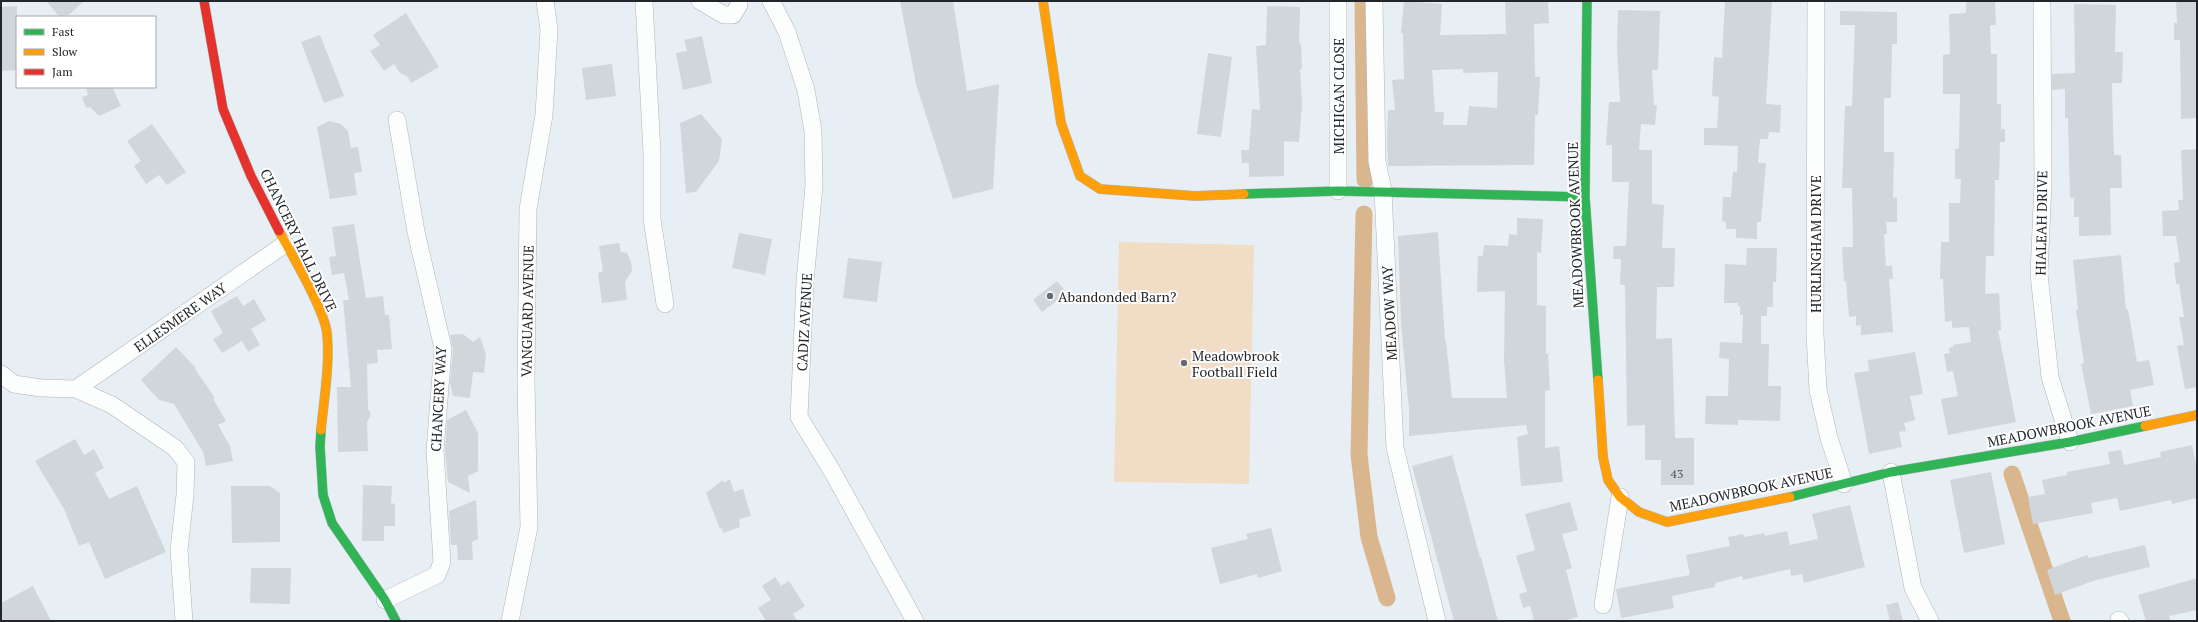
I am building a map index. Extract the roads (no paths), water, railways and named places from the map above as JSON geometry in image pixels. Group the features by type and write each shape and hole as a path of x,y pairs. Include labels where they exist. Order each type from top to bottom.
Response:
{"street":[{"name":"CHANCERY HALL DRIVE","path":"204,1 223,109 251,176 318,307 327,332 327,360 320,448 323,495 332,524 385,600 396,621"},
{"name":"VANGUARD AVENUE","path":"510,621 529,527 526,383 528,209 544,115 549,30 545,1"},
{"path":"644,1 652,153 652,219 665,304"},
{"path":"700,1 724,15 733,15 739,5 739,1"},
{"name":"CADIZ AVENUE","path":"771,1 787,32 806,90 813,131 814,186 805,281 799,417 832,471 915,621"},
{"path":"1043,1 1061,124 1080,176 1100,189 1165,196 1338,191 1585,196"},
{"name":"MICHIGAN CLOSE","path":"1338,1 1338,191"},
{"name":"MEADOW WAY","path":"1374,1 1377,161 1384,191 1395,448 1438,621"},
{"name":"MEADOWBROOK AVENUE","path":"1587,1 1585,196 1603,457 1608,480 1620,497 1639,512 1667,522 1733,510 1891,472 2070,442 2197,415"},
{"name":"HURLINGHAM DRIVE","path":"1816,1 1816,355 1820,397 1829,438 1844,484"},
{"name":"HIALEAH DRIVE","path":"2042,1 2042,183 2039,274 2050,377 2070,442"},
{"name":"CHANCERY WAY","path":"385,600 437,575 442,562 435,451 443,348 416,232 397,120"},
{"name":"ELLESMERE WAY","path":"76,389 285,244"},
{"path":"1,374 14,384 41,388 76,389 112,405 174,448 186,462 185,495 179,550 184,621"},
{"path":"1891,472 1913,588 1930,621"},
{"path":"1603,605 1620,497"}],"waterway":[{"path":"1363,1 1365,180"},
{"path":"1364,214 1359,455 1369,537 1387,598"},
{"path":"2012,474 2062,621"}],"place":[{"name":"Abandonded Barn?","path":"1050,296"},
{"name":"Meadowbrook Football Field","path":"1184,363"}]}
